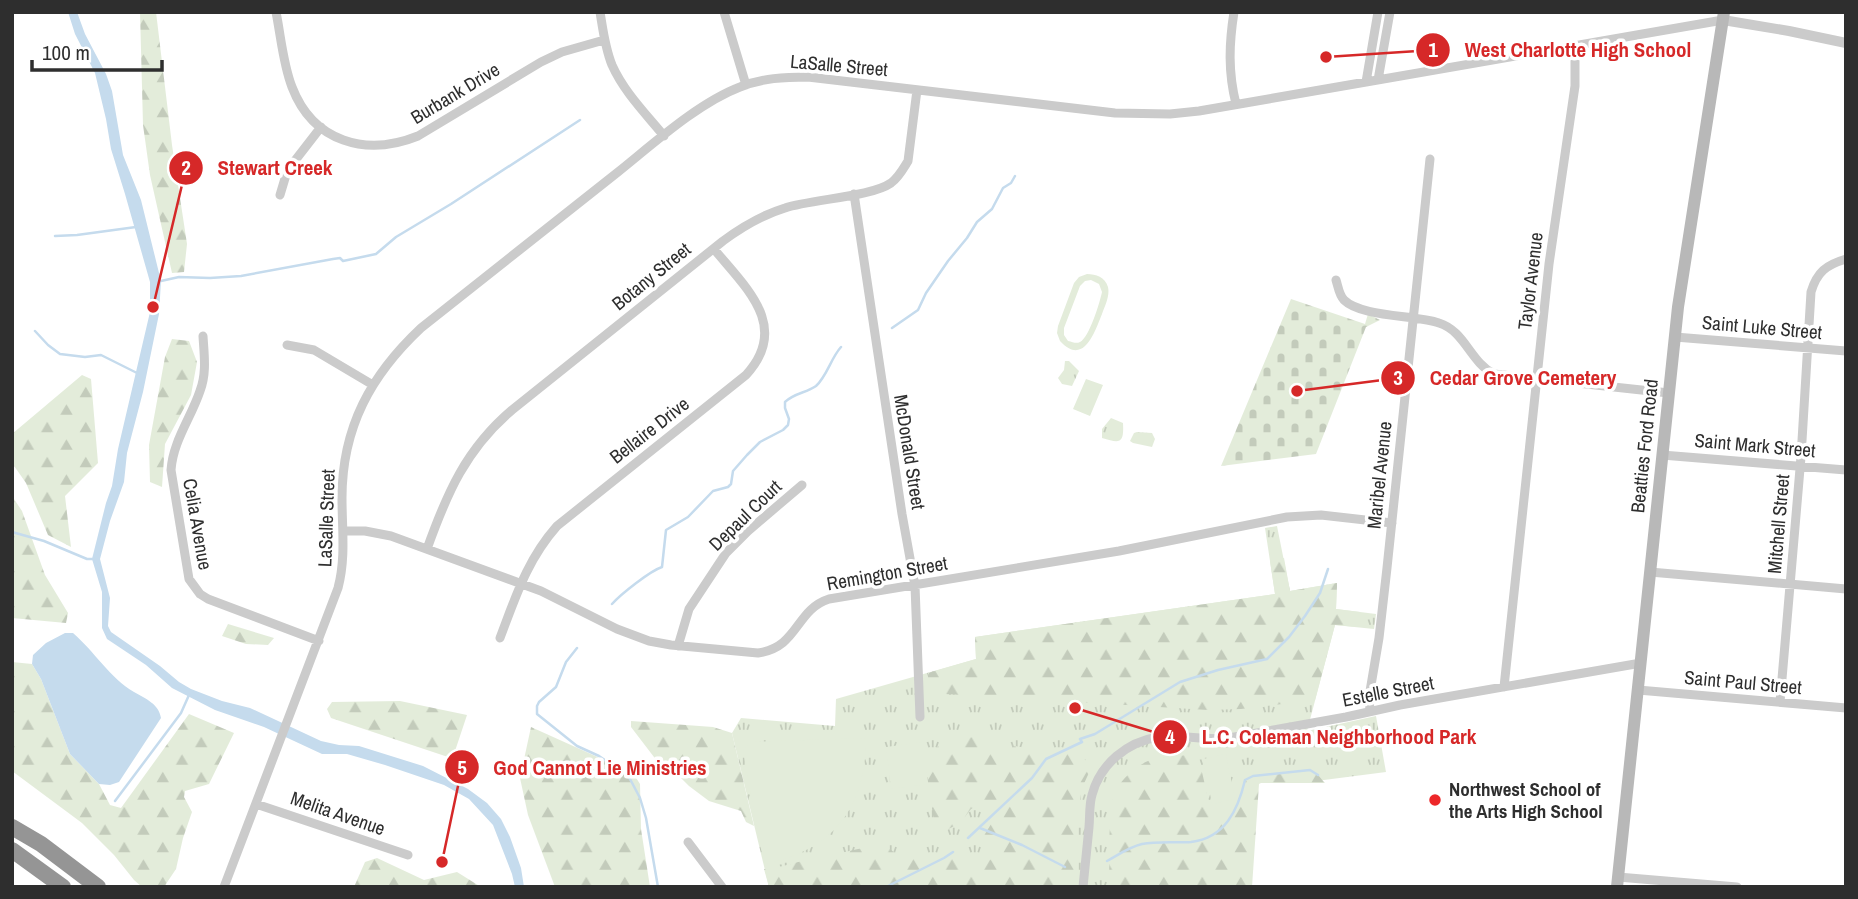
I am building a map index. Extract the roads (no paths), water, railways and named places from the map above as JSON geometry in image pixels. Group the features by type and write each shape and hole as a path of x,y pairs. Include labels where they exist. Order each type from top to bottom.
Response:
{"highway":[{"path":"12,827 41,844 98,887"},
{"path":"12,850 63,887"}],"main road":[{"name":"Beatties Ford Road","path":"1618,882 1675,337 1724,16"}],"street":[{"name":"Burbank Drive","path":"276,12 291,86 306,112 334,136 358,144 387,146 401,143 425,132 541,62 562,52 604,40"},
{"path":"600,12 604,40 619,78 663,136"},
{"path":"724,12 746,85"},
{"path":"1234,12 1229,58 1236,104"},
{"path":"1366,82 1378,12"},
{"path":"1378,80 1390,12"},
{"name":"LaSalle Street","path":"224,887 319,641 342,573 342,486 345,456 355,421 373,385 396,353 421,328 663,136 718,97 768,79 808,78 1131,114 1180,113 1575,47 1724,16 1846,43"},
{"name":"Taylor Avenue","path":"1504,687 1549,264 1575,86 1575,47"},
{"name":"Botany Street","path":"427,549 451,487 486,434 512,410 714,249 751,222 782,208 884,187 893,181 908,161 917,90"},
{"path":"280,195 290,167 321,127"},
{"name":"Maribel Avenue","path":"1370,711 1369,697 1392,523 1430,159"},
{"name":"McDonald Street","path":"854,194 915,586 920,717"},
{"name":"Bellaire Drive","path":"500,638 535,554 557,526 746,375 757,361 765,340 762,313 754,298 714,249"},
{"name":"Mitchell Street","path":"1780,702 1800,466 1811,292 1820,272 1827,266 1846,260"},
{"path":"1336,279 1342,298 1348,303 1376,313 1433,321 1452,329 1479,364 1494,374 1669,393"},
{"name":"Celia Avenue","path":"203,336 204,379 173,452 171,470 189,579 200,594 208,599 319,641"},
{"name":"Saint Luke Street","path":"1675,337 1846,351"},
{"path":"287,345 314,350 373,385"},
{"name":"Saint Mark Street","path":"1662,455 1846,470"},
{"name":"Depaul Court","path":"678,646 689,609 726,553 802,485"},
{"name":"Remington Street","path":"343,530 391,536 521,584 570,604 629,634 649,640 678,646 758,653 768,652 783,644 793,635 810,609 824,601 1119,551 1287,517 1321,515 1392,523"},
{"path":"1650,572 1846,589"},
{"name":"Estelle Street","path":"1083,887 1092,795 1105,767 1136,743 1168,736 1229,738 1641,663"},
{"name":"Saint Paul Street","path":"1638,690 1846,708"},
{"name":"Melita Avenue","path":"256,804 408,855"},
{"path":"688,842 722,887"},
{"path":"1618,882 1737,887"}],"water":[{"path":"68,12 77,12 112,91 123,155 141,200 161,281 159,314 127,453 124,482 100,559 110,598 108,626 111,632 191,689 250,708 321,741 359,746 423,766 468,789 487,803 501,819 521,868 524,887 515,887 493,825 469,799 444,785 385,765 347,754 322,754 264,727 215,710 172,688 146,665 107,639 102,628 102,592 92,559 112,486 150,312 150,282 111,149 95,73 75,34"},
{"path":"65,633 73,633 117,679 151,702 160,713 161,718 119,782 110,785 99,784 70,754 41,679 32,664 33,655 46,643"}],"waterway":[{"path":"161,281 179,277 241,276 376,254 396,237 580,120"},
{"path":"892,328 918,310 948,261 977,222 992,209 1003,188 1011,183 1015,176"},
{"path":"55,236 136,227"},
{"path":"35,331 60,354 85,357 101,355 137,373"},
{"path":"612,604 636,583 662,567 666,530 688,517 713,491 728,487 733,471 747,455 760,442 788,425 785,402 816,386 841,347"},
{"path":"12,532 44,541 87,559 94,559"},
{"path":"968,838 1032,778 1046,759 1082,742 1080,739 1095,734 1180,682 1267,659 1305,616 1320,593 1328,569"},
{"path":"577,648 566,662 556,687 539,702 537,714 577,746 599,756 629,777 640,798 646,818 658,887"},
{"path":"115,801 181,713 189,695"},
{"path":"1107,861 1142,844 1191,842 1213,835 1228,821 1245,780 1253,776 1310,770 1318,775"},
{"path":"980,828 1065,867"},
{"path":"886,887 953,852"}],"place":[{"name":"West Charlotte High School","path":"1326,57"},
{"name":"Stewart Creek","path":"153,307"},
{"name":"Cedar Grove Cemetery","path":"1297,391"},
{"name":"L.C. Coleman Neighborhood Park","path":"1075,708"},
{"name":"Northwest School of the Arts High School","path":"1435,800"},
{"name":"God Cannot Lie Ministries","path":"442,862"}]}
